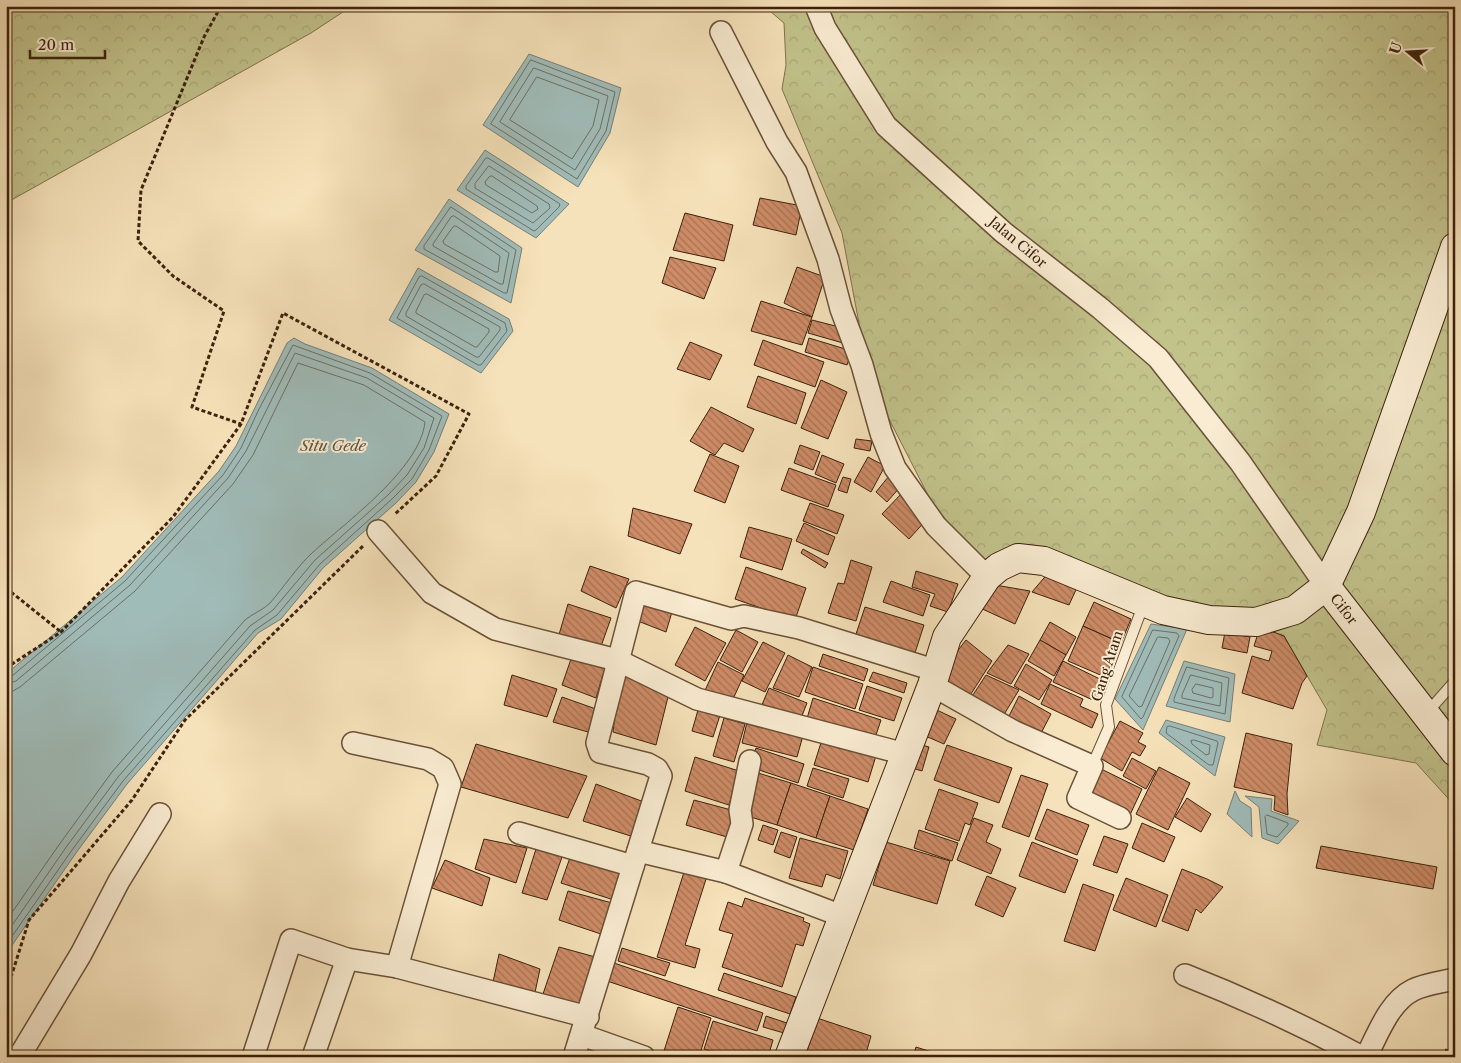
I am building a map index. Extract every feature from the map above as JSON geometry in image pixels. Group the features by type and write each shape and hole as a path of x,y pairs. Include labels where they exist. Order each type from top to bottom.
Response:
{"street":[{"name":"Jalan Cifor","path":"816,6 825,28 886,126 1003,232 1100,308 1158,358 1240,462"},
{"path":"721,32 777,142 796,172 828,259 841,309 862,365 881,433 896,468 936,526 987,577"},
{"path":"789,1057 934,678 947,637 987,577 999,567 1018,558 1044,561 1163,610 1209,620 1256,622 1295,610 1326,586 1361,512 1455,247"},
{"name":"Cifor","path":"1240,462 1326,586 1455,752"},
{"path":"378,531 432,593 496,629 617,660 698,698 905,754"},
{"path":"574,1057 661,776 657,769 648,764 600,752 597,743 636,592 731,619 744,616 799,628 934,678 1013,731 1092,766 1078,798 1120,818"},
{"path":"353,742 428,759 443,768 450,784 397,967"},
{"path":"726,872 742,824 740,810 750,760"},
{"path":"19,1057 81,954 119,881 160,814"},
{"path":"519,833 635,858 726,872 842,916"},
{"path":"252,1057 291,940 347,959 397,967 585,1026 644,1057"},
{"path":"313,1057 347,959"},
{"path":"1185,975 1290,1019 1362,1057"},
{"path":"1366,1057 1394,1005 1402,997 1414,989 1455,979"}],"lane":[{"name":"Gang Atam","path":"1092,766 1109,727 1106,705 1144,602"},
{"path":"1426,714 1455,681"}],"path":[{"path":"221,6 204,37 140,190 138,241 173,276 224,311 192,408 241,424"},
{"path":"6,668 61,632 174,517 241,424 283,313 469,414 436,476 185,720 132,800 29,920 12,974 6,982"},
{"path":"6,588 61,632"},
{"path":"1445,1050 1455,1053"}],"green space":[{"path":"6,6 352,6 311,33 6,203"},
{"path":"764,6 1455,6 1455,806 1416,763 1317,745 1327,710 1284,636 1080,567 982,571 929,497 870,382 842,233 782,89 786,65 784,23"}],"water":[{"path":"529,54 621,88 610,133 578,187 483,125"},
{"path":"485,150 569,204 536,238 457,190"},
{"path":"449,199 522,248 511,303 415,250"},
{"path":"418,268 509,319 513,331 481,373 389,320"},
{"name":"Situ Gede","path":"294,338 305,344 372,368 449,414 434,452 416,482 396,503 323,568 281,619 258,633 127,784 76,853 6,954 6,674 122,577 219,471 236,446 287,343"},
{"path":"1151,624 1187,629 1143,730 1115,699"},
{"path":"1184,661 1235,674 1230,722 1166,706"},
{"path":"1166,720 1225,737 1215,776 1159,733"},
{"path":"1235,791 1240,801 1251,808 1252,837 1227,814"},
{"path":"1245,796 1272,799 1271,811 1299,821 1278,844 1262,838 1259,807"}],"building":[{"path":"760,198 802,206 796,235 753,225"},
{"path":"685,213 733,225 724,261 673,250"},
{"path":"670,257 716,268 704,299 662,283"},
{"path":"797,267 825,277 812,317 784,303"},
{"path":"761,301 812,317 802,345 751,331"},
{"path":"812,320 847,329 843,343 808,333"},
{"path":"809,338 852,351 847,365 805,352"},
{"path":"763,340 824,362 815,387 754,365"},
{"path":"690,342 722,355 710,380 677,369"},
{"path":"758,376 806,393 796,424 747,407"},
{"path":"821,380 847,392 828,439 801,428"},
{"path":"711,407 754,429 743,452 724,443 715,455 690,441"},
{"path":"856,439 872,441 870,451 854,448"},
{"path":"800,445 820,452 813,470 794,463"},
{"path":"710,454 739,466 725,503 694,491"},
{"path":"822,455 844,464 836,483 815,474"},
{"path":"868,457 885,466 871,492 854,482"},
{"path":"789,468 836,485 828,507 781,490"},
{"path":"889,476 901,486 887,502 876,492"},
{"path":"843,477 851,479 847,493 838,490"},
{"path":"902,493 928,518 909,539 882,514"},
{"path":"810,503 844,515 837,534 803,521"},
{"path":"633,508 692,524 680,554 628,536"},
{"path":"804,523 835,537 828,555 796,541"},
{"path":"749,527 792,539 782,570 740,557"},
{"path":"803,549 828,563 825,568 801,553"},
{"path":"851,560 872,567 856,621 828,613 838,583 844,584"},
{"path":"590,566 629,579 616,608 581,591"},
{"path":"746,567 806,588 795,620 735,599"},
{"path":"916,571 958,584 948,612 930,606 935,594 912,587"},
{"path":"1049,572 1080,581 1069,605 1032,592"},
{"path":"891,581 930,595 923,616 883,602"},
{"path":"995,585 1030,591 1015,624 978,607"},
{"path":"637,587 675,602 666,632 625,616"},
{"path":"1094,602 1131,619 1121,643 1083,626"},
{"path":"568,604 611,618 599,652 558,638"},
{"path":"865,607 924,625 913,659 854,640"},
{"path":"1050,622 1076,637 1066,655 1040,640"},
{"path":"1083,626 1121,643 1105,677 1068,661"},
{"path":"695,627 726,643 705,681 675,665"},
{"path":"1260,627 1284,636 1307,676 1302,683 1293,709 1242,693 1252,656 1269,661 1272,651 1254,646"},
{"path":"736,630 758,642 742,672 720,660"},
{"path":"1225,632 1250,637 1247,653 1222,648"},
{"path":"966,640 992,661 969,697 938,676"},
{"path":"1040,640 1066,655 1054,676 1028,661"},
{"path":"763,642 785,653 765,692 742,681"},
{"path":"1008,645 1029,654 1011,684 987,673"},
{"path":"823,654 868,669 864,681 819,666"},
{"path":"788,655 812,667 799,697 773,688"},
{"path":"571,659 605,668 596,698 562,685"},
{"path":"1063,661 1104,681 1095,701 1053,682"},
{"path":"718,662 744,675 728,710 702,697"},
{"path":"1026,664 1052,680 1039,700 1014,686"},
{"path":"813,667 863,684 855,709 805,692"},
{"path":"873,672 907,683 904,693 869,681"},
{"path":"620,673 669,693 656,745 613,732"},
{"path":"512,675 557,689 547,717 504,705"},
{"path":"986,675 1019,690 1000,721 969,701"},
{"path":"1050,684 1083,699 1080,706 1098,714 1092,728 1041,704"},
{"path":"867,686 902,698 894,721 859,710"},
{"path":"769,688 807,703 798,726 759,712"},
{"path":"1019,696 1051,714 1038,739 1006,722"},
{"path":"562,697 596,709 588,732 553,722"},
{"path":"813,698 881,720 873,744 806,722"},
{"path":"700,703 722,709 713,737 692,731"},
{"path":"928,706 956,719 944,744 916,732"},
{"path":"724,718 745,724 734,762 713,756"},
{"path":"748,718 804,732 797,757 742,743"},
{"path":"1120,721 1143,733 1138,742 1146,746 1140,756 1132,752 1122,771 1100,758"},
{"path":"824,733 878,749 868,782 814,765"},
{"path":"1246,733 1292,744 1287,794 1288,815 1274,810 1275,796 1234,787"},
{"path":"912,742 929,747 922,771 905,766"},
{"path":"476,744 587,776 568,818 461,787"},
{"path":"947,745 1012,768 999,803 934,780"},
{"path":"756,748 804,764 798,783 750,767"},
{"path":"695,757 739,771 729,805 685,791"},
{"path":"1132,758 1156,771 1146,789 1123,776"},
{"path":"1097,767 1142,789 1129,817 1084,795"},
{"path":"1159,767 1190,783 1168,830 1136,814"},
{"path":"813,768 849,779 843,798 807,786"},
{"path":"758,773 791,783 777,825 744,815"},
{"path":"1021,775 1048,784 1029,837 1002,827"},
{"path":"791,783 830,796 816,838 777,825"},
{"path":"596,784 644,802 634,837 583,821"},
{"path":"939,789 978,803 970,825 965,823 959,841 925,829"},
{"path":"830,796 868,809 854,850 816,838"},
{"path":"1187,798 1211,814 1201,832 1175,817"},
{"path":"694,800 735,811 727,837 686,825"},
{"path":"1047,809 1089,825 1077,855 1035,839"},
{"path":"974,818 993,825 986,842 1001,849 991,874 957,860"},
{"path":"1142,823 1175,837 1164,862 1132,848"},
{"path":"763,825 778,830 773,845 758,840"},
{"path":"919,830 958,843 952,861 914,848"},
{"path":"781,832 797,837 790,858 774,852"},
{"path":"1104,836 1128,844 1117,873 1093,865"},
{"path":"800,838 848,851 840,879 826,874 822,887 789,878"},
{"path":"484,839 527,848 516,883 475,869"},
{"path":"886,842 950,861 937,904 873,885"},
{"path":"1032,842 1078,860 1065,893 1019,876"},
{"path":"1321,846 1437,867 1433,889 1316,868"},
{"path":"536,849 562,857 547,900 522,893"},
{"path":"572,852 625,868 614,900 561,883"},
{"path":"445,860 490,878 482,906 432,888"},
{"path":"685,869 707,876 685,945 700,949 695,968 657,957"},
{"path":"1182,869 1223,887 1201,913 1196,909 1188,931 1162,921"},
{"path":"987,876 1016,888 1003,917 975,905"},
{"path":"1126,878 1168,895 1156,927 1113,910"},
{"path":"1083,884 1114,895 1095,951 1064,941"},
{"path":"568,891 612,903 604,935 559,920"},
{"path":"745,898 804,918 803,921 810,924 803,946 796,944 782,987 722,967 733,934 719,930 728,902 742,907"},
{"path":"559,947 599,958 579,1010 543,994"},
{"path":"622,948 670,963 665,976 618,961"},
{"path":"499,954 540,969 534,997 493,982"},
{"path":"614,963 763,1013 757,1031 607,981"},
{"path":"724,973 796,997 790,1014 718,990"},
{"path":"678,1007 711,1018 699,1057 670,1057 663,1054"},
{"path":"766,1016 787,1023 784,1033 763,1027"},
{"path":"817,1018 871,1036 865,1057 805,1057"},
{"path":"713,1021 773,1040 768,1057 727,1057 704,1049"},
{"path":"916,1047 947,1057 913,1057"}]}
